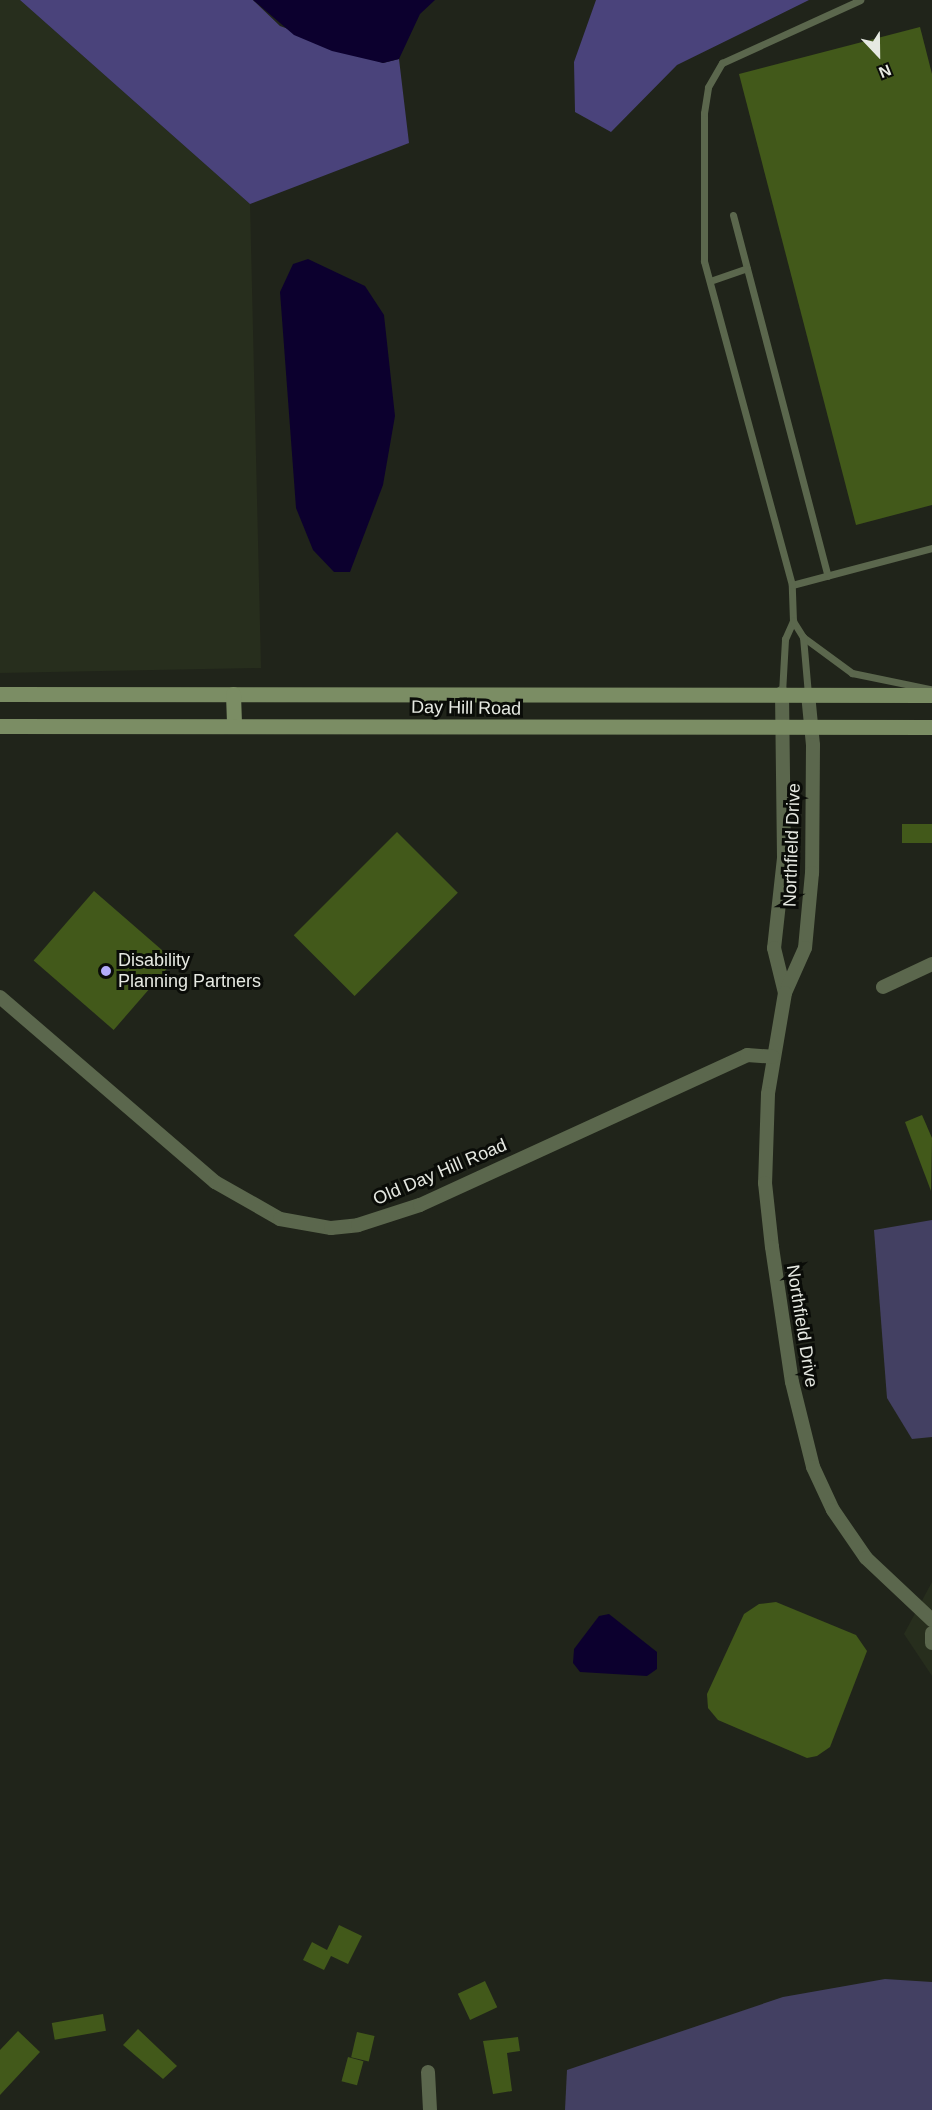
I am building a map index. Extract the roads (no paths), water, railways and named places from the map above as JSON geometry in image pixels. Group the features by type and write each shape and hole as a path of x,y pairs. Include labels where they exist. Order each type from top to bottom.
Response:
{"main road":[{"name":"Day Hill Road","path":"0,694 932,694"},
{"path":"233,694 234,726"},
{"name":"Day Hill Road","path":"0,726 932,727"}],"street":[{"name":"Northfield Drive","path":"782,693 784,858 774,948 785,993"},
{"name":"Northfield Drive","path":"808,694 812,727 808,913 805,948 785,993 772,1056 765,1130 767,1209 805,1443 846,1532 885,1578 932,1620"},
{"path":"883,987 932,964"},
{"name":"Old Day Hill Road","path":"0,997 215,1182 280,1219 331,1228 358,1225 420,1205 747,1055 772,1056"},
{"path":"932,1633 932,1643"},
{"path":"428,2072 430,2110"}],"lane":[{"path":"782,693 785,639 793,621 792,585 704,261 704,113 708,87 722,63 860,0"},
{"path":"733,215 828,576"},
{"path":"710,281 747,268"},
{"path":"792,585 932,548"},
{"path":"793,621 803,637 852,673 932,690"},
{"path":"803,637 808,694"}],"place":[{"name":"Disability Planning Partners","path":"106,971"}]}
